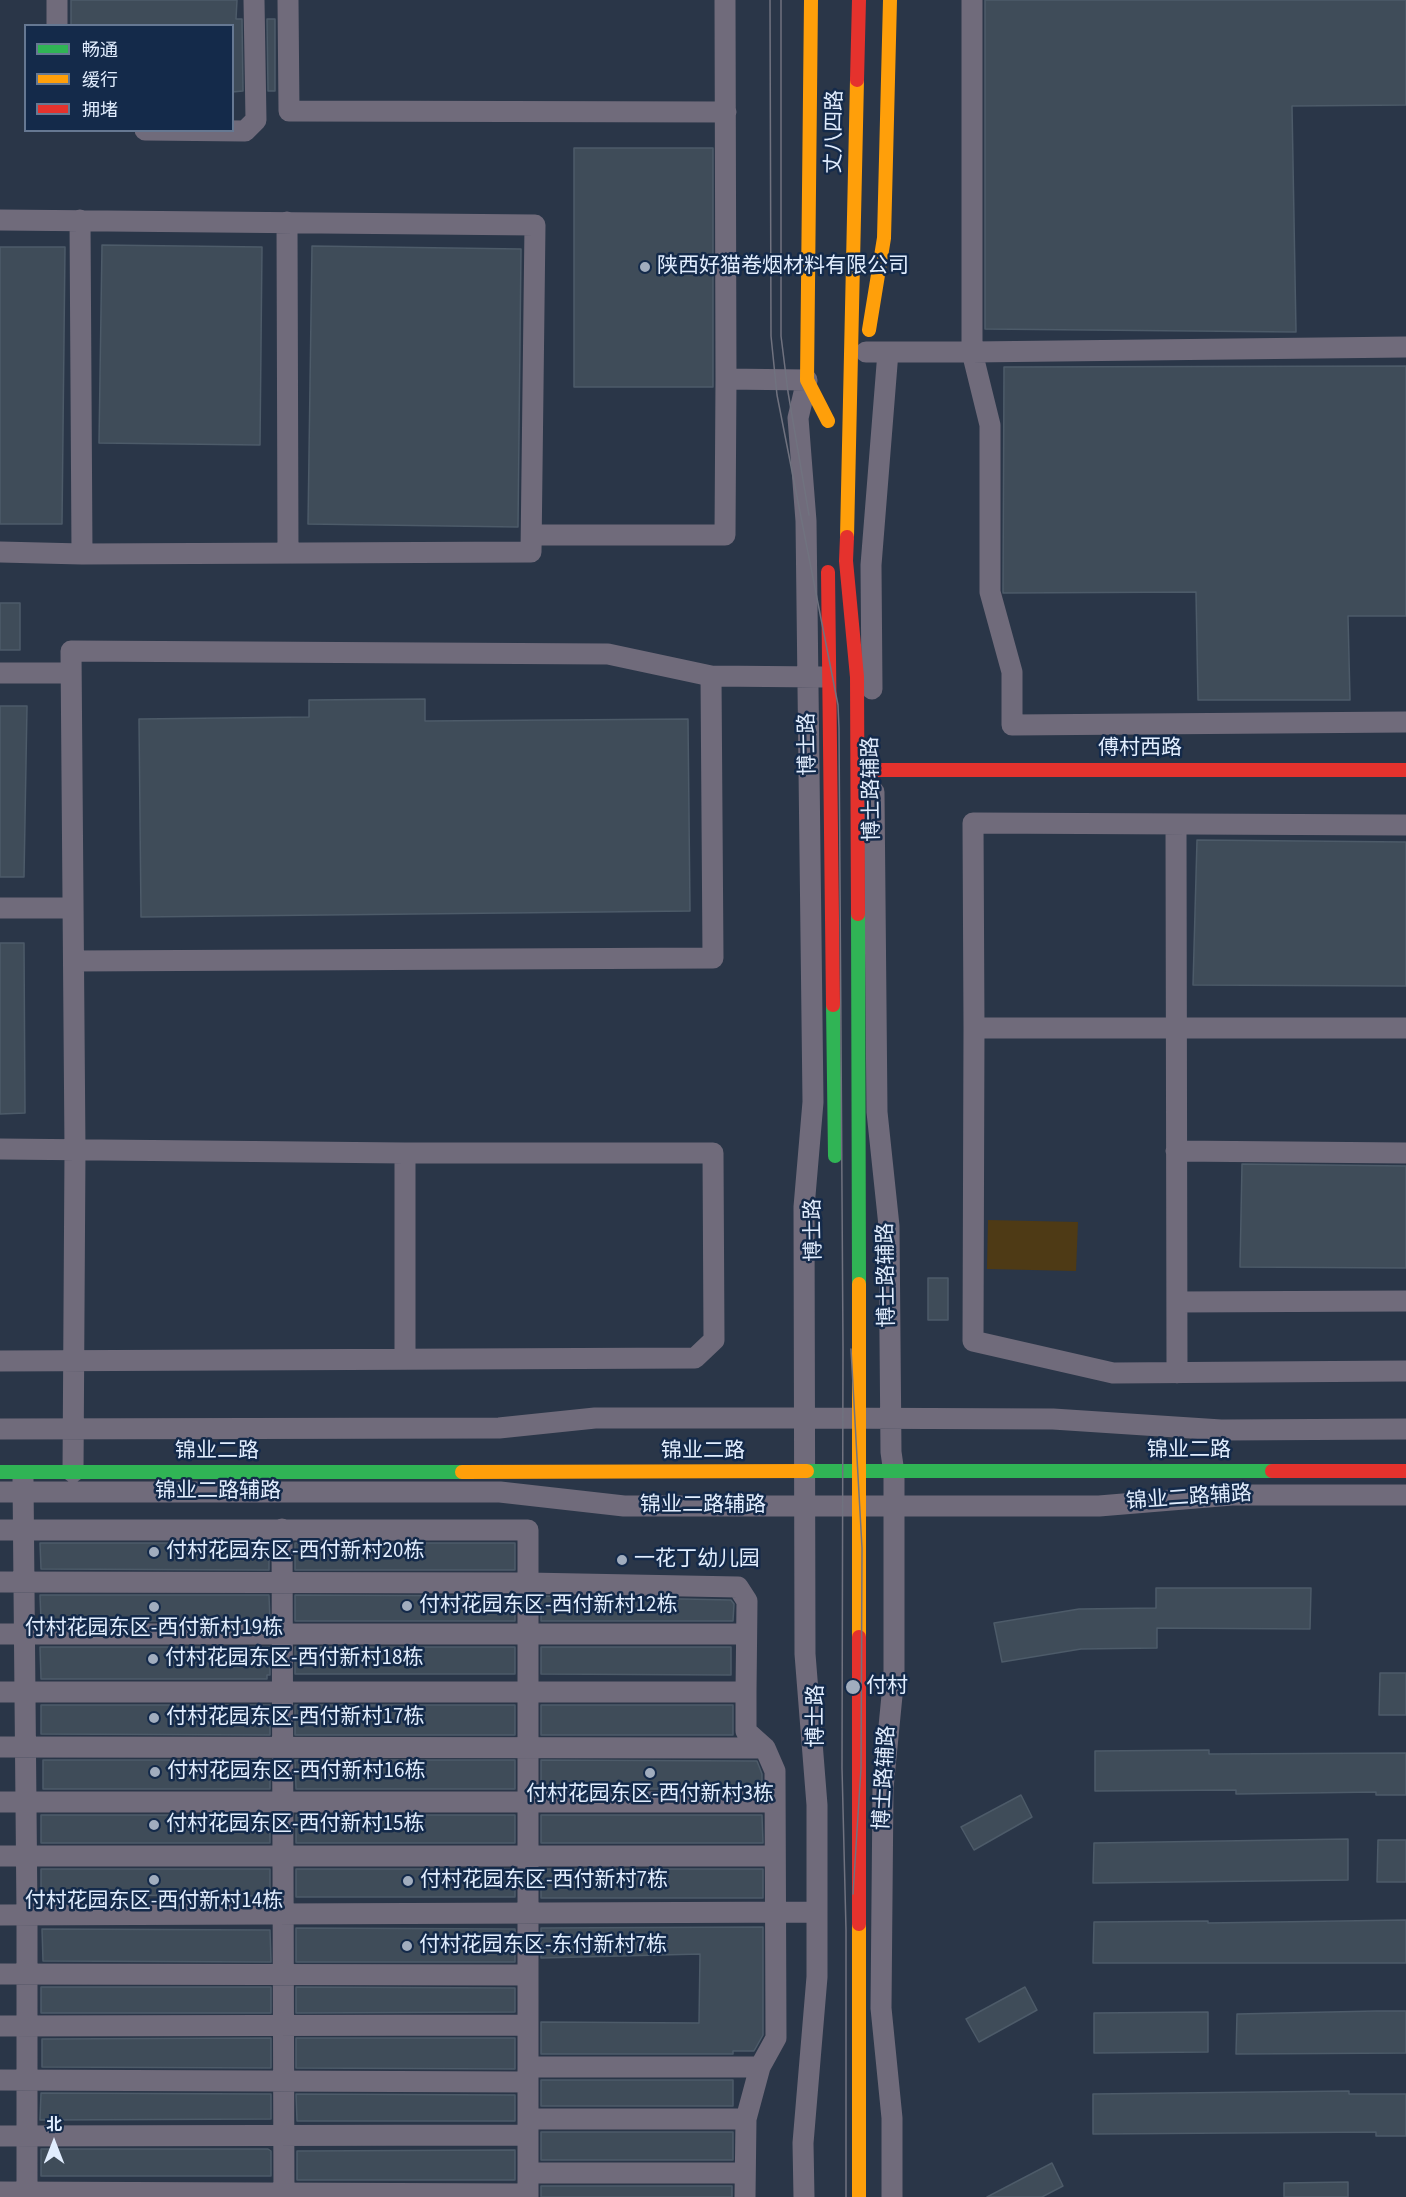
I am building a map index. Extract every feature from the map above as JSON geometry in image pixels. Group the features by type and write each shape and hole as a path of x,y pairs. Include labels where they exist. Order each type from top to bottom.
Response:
{"main road":[{"path":"811,0 807,380 828,427 829,387"},
{"name":"丈八四路","path":"854,265 859,0"},
{"path":"850,414 866,352 884,238 890,0"},
{"name":"博士路","path":"854,265 846,561 857,677 843,1416 873,1455"},
{"name":"博士路","path":"827,558 819,677 835,1166"},
{"name":"傅村西路","path":"873,770 1406,770"},
{"name":"博士路","path":"859,2197 842,1496 873,1455"},
{"name":"博士路","path":"842,1496 873,1455"},
{"name":"锦业二路","path":"0,1472 23,1482 73,1458 805,1458 842,1496 873,1455 1406,1472"}],"street":[{"path":"57,0 57,24"},
{"path":"234,131 245,131 256,120 254,0"},
{"path":"288,0 289,111 726,112"},
{"path":"532,534 725,535 725,0"},
{"path":"972,0 972,352 990,425 990,592 1011,672 1012,725 1406,722"},
{"path":"0,220 535,225 531,552 82,554 0,552"},
{"path":"80,220 82,554"},
{"path":"287,222 288,553"},
{"path":"866,352 1406,348"},
{"name":"博士路辅路","path":"888,352 871,565 877,1112 889,1226 891,1418 873,1455 894,1505 894,1675 883,1788 881,2008 892,2118 892,2197"},
{"path":"726,379 807,380 798,418 819,677 813,1102 804,1207 805,1654 818,1805 818,1912 817,1977 804,2143 804,2197"},
{"path":"73,1458 75,1150 71,651 608,654 711,676 819,677"},
{"path":"0,673 71,673"},
{"path":"74,961 713,958 711,676"},
{"path":"1406,825 973,824 973,1341 1113,1373 1406,1371"},
{"path":"1176,824 1177,1373"},
{"path":"0,908 73,908"},
{"path":"974,1028 1406,1028"},
{"path":"0,1149 713,1153 714,1340 695,1358 0,1361"},
{"path":"1176,1151 1406,1153"},
{"path":"405,1153 405,1359"},
{"path":"1177,1302 1406,1301"},
{"path":"0,1429 499,1428 595,1418 843,1416 1053,1419 1221,1430 1406,1429"},
{"path":"23,1482 27,2194"},
{"name":"锦业二路辅路","path":"0,1492 23,1482 500,1492 624,1506 805,1506 842,1496 894,1505 1100,1506 1232,1495 1406,1495"},
{"path":"282,1529 284,2195"},
{"path":"0,1530 528,1530 529,1691 528,2196 0,2192"},
{"path":"0,1582 528,1583 738,1587 747,1601 746,1731 765,1748 775,1771 776,2038 760,2067 746,2119 745,2197"},
{"path":"0,1634 746,1634"},
{"path":"0,1692 281,1690 746,1692"},
{"path":"0,1748 528,1746 765,1748"},
{"path":"0,1802 775,1802"},
{"path":"0,1856 775,1856"},
{"path":"0,1915 818,1912"},
{"path":"0,1974 528,1975"},
{"path":"0,2026 528,2025"},
{"path":"0,2080 282,2080 760,2067"},
{"path":"0,2136 284,2136 746,2119"},
{"path":"528,2173 745,2173"}],"shaded area":[{"path":"988,1220 1078,1222 1076,1271 987,1269"}],"building":[{"path":"71,0 237,0 236,19 242,19 243,91 234,92 234,24 71,24"},
{"path":"985,0 1406,0 1406,105 1292,106 1296,332 985,329"},
{"path":"267,19 275,19 275,91 268,91"},
{"name":"陕西好猫卷烟材料有限公司","path":"574,148 713,148 713,387 574,387"},
{"path":"102,245 262,247 260,445 99,443"},
{"path":"312,246 521,249 518,527 308,524"},
{"path":"0,247 65,247 62,524 0,524"},
{"path":"1406,366 1406,616 1348,616 1350,700 1198,700 1196,592 1003,593 1004,367"},
{"path":"0,603 20,603 20,650 0,650"},
{"path":"425,699 425,721 688,719 690,911 141,917 139,719 309,717 309,700"},
{"path":"0,706 27,706 24,877 0,877"},
{"path":"1197,840 1406,842 1406,986 1193,985"},
{"path":"0,943 24,943 25,1113 0,1114"},
{"path":"1242,1164 1406,1166 1406,1268 1240,1267"},
{"path":"928,1278 948,1278 948,1320 928,1320"},
{"name":"付村花园东区-西付新村20栋","path":"40,1543 269,1543 269,1570 41,1569"},
{"path":"295,1543 515,1543 515,1570 295,1570"},
{"path":"1156,1588 1311,1588 1310,1629 1157,1628 1157,1648 1081,1649 1002,1662 994,1623 1079,1609 1156,1608"},
{"name":"付村花园东区-西付新村19栋","path":"40,1595 269,1595 270,1621 41,1621"},
{"name":"付村花园东区-西付新村12栋","path":"295,1595 515,1596 515,1621 295,1621"},
{"path":"541,1596 731,1600 734,1604 733,1621 541,1621"},
{"name":"付村花园东区-西付新村18栋","path":"40,1647 270,1647 270,1675 267,1675 267,1679 41,1679"},
{"path":"295,1647 515,1647 515,1674 295,1674"},
{"path":"541,1647 731,1647 731,1675 541,1674"},
{"path":"1380,1673 1406,1673 1406,1715 1379,1715"},
{"name":"付村花园东区-西付新村17栋","path":"41,1705 270,1705 270,1735 41,1734"},
{"path":"295,1705 515,1705 515,1735 295,1735"},
{"path":"541,1705 733,1705 733,1735 541,1735"},
{"path":"1209,1750 1209,1754 1406,1753 1406,1795 1376,1795 1376,1792 1236,1794 1236,1790 1095,1791 1095,1751"},
{"name":"付村花园东区-西付新村16栋","path":"43,1760 270,1760 270,1789 43,1789"},
{"path":"295,1760 515,1760 515,1789 296,1789"},
{"name":"付村花园东区-西付新村3栋","path":"541,1760 757,1761 762,1774 762,1789 541,1789"},
{"path":"1021,1795 1032,1817 974,1850 961,1827"},
{"name":"付村花园东区-西付新村15栋","path":"41,1815 270,1815 270,1843 41,1843"},
{"path":"296,1815 515,1815 515,1843 296,1843"},
{"path":"541,1815 762,1815 763,1843 541,1843"},
{"path":"1348,1839 1348,1880 1093,1883 1094,1843"},
{"path":"1378,1840 1406,1840 1406,1882 1377,1882"},
{"name":"付村花园东区-西付新村14栋","path":"41,1869 270,1869 270,1896 41,1895"},
{"name":"付村花园东区-西付新村7栋","path":"296,1869 515,1869 515,1897 296,1897"},
{"path":"541,1869 763,1869 763,1898 541,1898"},
{"path":"1406,1920 1406,1963 1093,1963 1094,1922"},
{"path":"763,1927 763,2035 754,2051 733,2051 733,2054 541,2054 541,2022 699,2023 700,1954 541,1958 541,1928"},
{"name":"付村花园东区-东付新村7栋","path":"296,1928 515,1929 515,1962 296,1962"},
{"path":"42,1929 270,1930 271,1962 43,1961"},
{"path":"41,1987 271,1987 271,2013 41,2013"},
{"path":"296,1987 515,1988 515,2012 296,2013"},
{"path":"1025,1987 1037,2010 979,2042 966,2019"},
{"path":"1406,2011 1406,2053 1236,2054 1237,2014"},
{"path":"1208,2012 1208,2052 1094,2053 1094,2013"},
{"path":"271,2038 271,2068 42,2067 42,2039"},
{"path":"296,2038 515,2038 515,2069 296,2068"},
{"path":"541,2080 733,2080 733,2106 541,2106"},
{"path":"1349,2091 1349,2094 1406,2094 1406,2136 1376,2136 1376,2132 1093,2134 1093,2094"},
{"path":"41,2093 271,2094 271,2119 40,2120"},
{"path":"296,2094 515,2095 515,2121 297,2121"},
{"path":"541,2132 733,2132 733,2160 541,2160"},
{"path":"41,2149 268,2149 271,2151 271,2176 41,2176"},
{"path":"515,2150 515,2180 297,2180 297,2151"},
{"path":"1052,2163 1063,2186 1042,2197 987,2197"},
{"path":"1348,2182 1348,2197 1284,2197 1284,2183"},
{"path":"541,2186 732,2186 732,2197 541,2197"}],"tram line":[{"path":"770,0 771,336 777,395 838,705 839,728 843,1349 842,1768 846,1930 846,2197"},
{"path":"781,0 781,336 809,515"},
{"path":"851,1349 862,1548 861,1768 853,1894"}],"traffic: fast":[{"path":"858,914 859,1284"},
{"path":"833,1005 835,1156"},
{"path":"807,1471 1272,1471"},
{"path":"0,1472 462,1472"}],"traffic: slow":[{"path":"811,0 807,380 828,421"},
{"path":"869,330 884,238 890,0"},
{"path":"847,537 857,80"},
{"path":"859,1284 859,1637"},
{"path":"462,1472 807,1471"},
{"path":"859,1924 859,2197"}],"traffic: jam":[{"path":"857,80 859,0"},
{"path":"847,537 846,561 857,677 858,914"},
{"path":"828,572 833,1005"},
{"path":"873,770 1406,770"},
{"path":"1272,1471 1406,1471"},
{"path":"859,1637 859,1924"}],"place":[{"name":"陕西好猫卷烟材料有限公司","path":"645,267"},
{"name":"付村花园东区-西付新村20栋","path":"154,1552"},
{"name":"一花丁幼儿园","path":"622,1560"},
{"name":"付村花园东区-西付新村12栋","path":"407,1606"},
{"name":"付村花园东区-西付新村19栋","path":"154,1607"},
{"name":"付村花园东区-西付新村18栋","path":"153,1659"},
{"name":"付村","path":"853,1687"},
{"name":"付村花园东区-西付新村17栋","path":"154,1718"},
{"name":"付村花园东区-西付新村16栋","path":"155,1772"},
{"name":"付村花园东区-西付新村3栋","path":"650,1773"},
{"name":"付村花园东区-西付新村15栋","path":"154,1825"},
{"name":"付村花园东区-西付新村14栋","path":"154,1880"},
{"name":"付村花园东区-西付新村7栋","path":"408,1881"},
{"name":"付村花园东区-东付新村7栋","path":"407,1946"}]}
